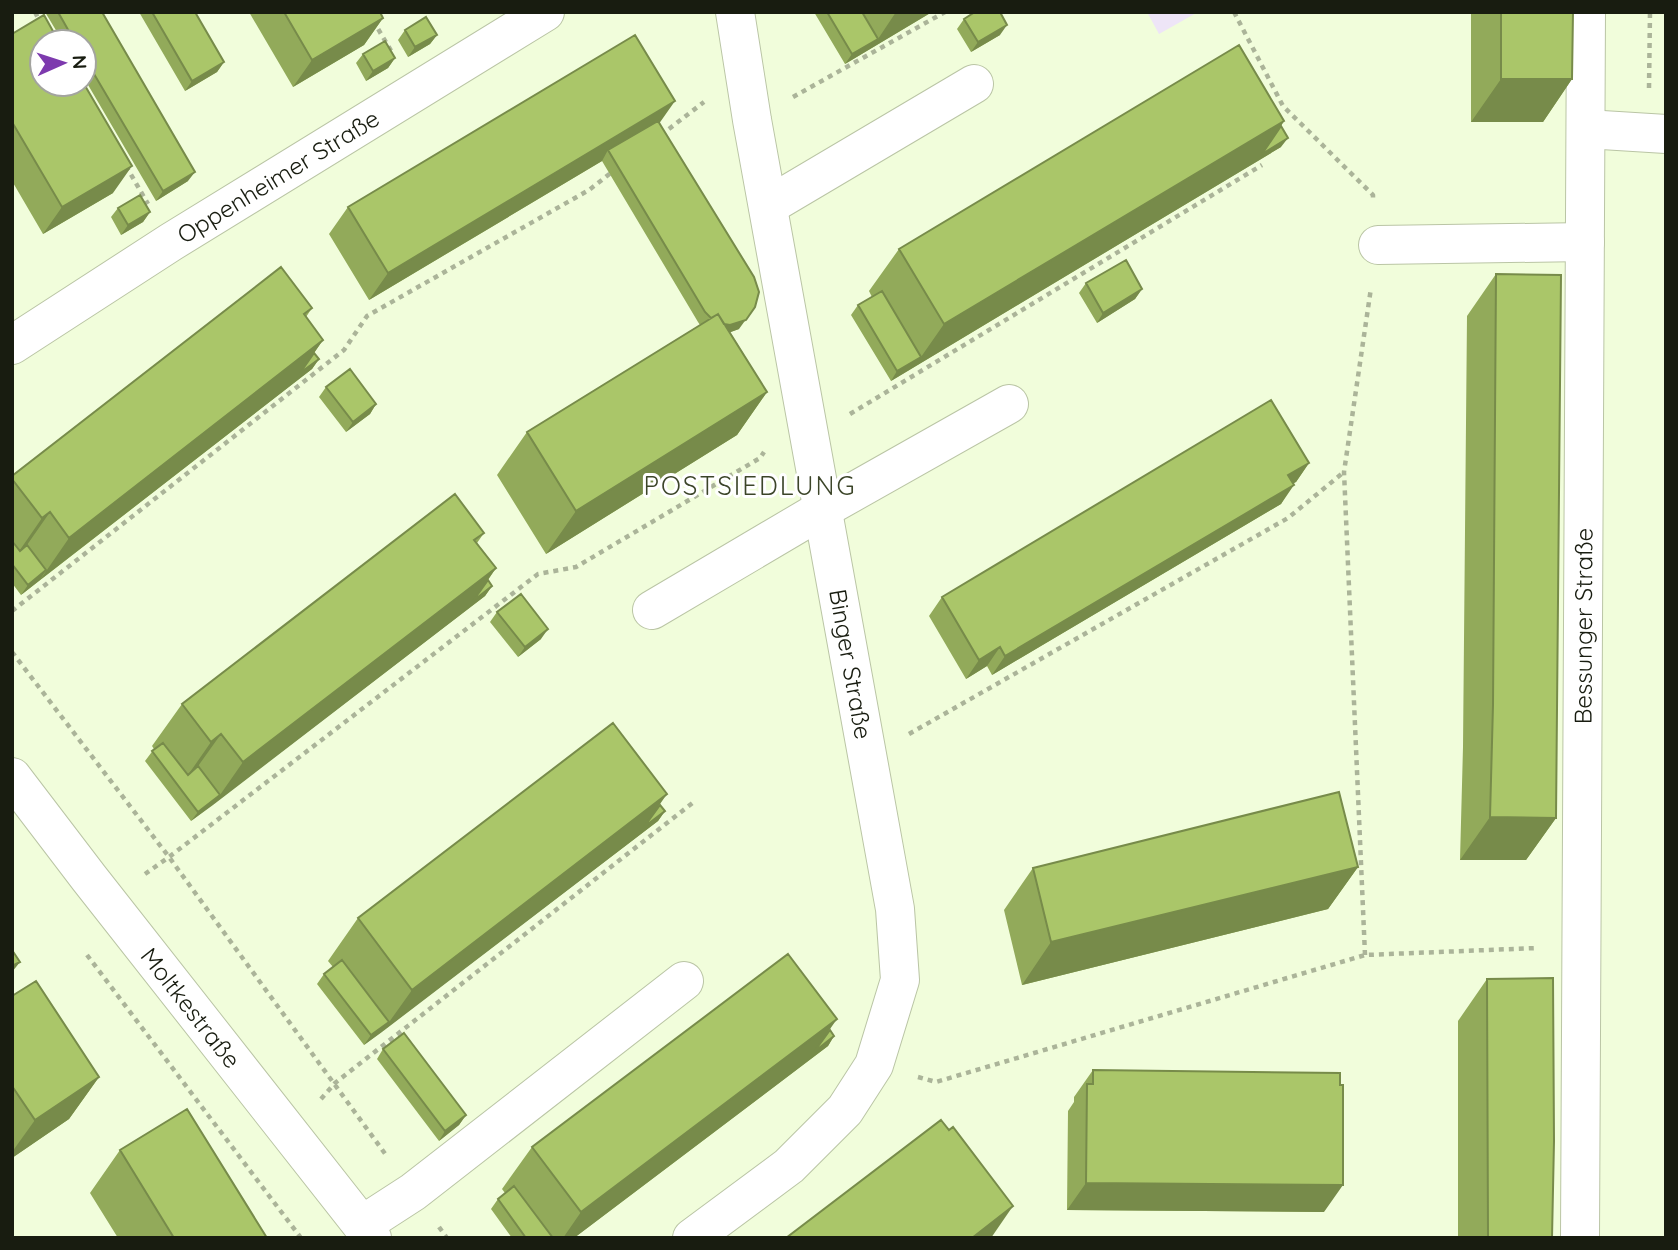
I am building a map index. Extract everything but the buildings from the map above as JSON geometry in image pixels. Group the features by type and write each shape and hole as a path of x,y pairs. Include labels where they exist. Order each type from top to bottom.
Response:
{"street":[{"name":"Oppenheimer Straße","path":"12,345 171,242 545,12"},
{"name":"Binger Straße","path":"692,1238 789,1166 845,1110 874,1065 900,980 895,909 752,120 735,12"},
{"name":"Bessunger Straße","path":"1580,1238 1586,12"},
{"path":"768,206 974,83"},
{"path":"1586,129 1666,134"},
{"path":"1378,244 1585,242"},
{"path":"652,610 1009,404"},
{"name":"Moltkestraße","path":"12,777 367,1231"},
{"path":"367,1231 413,1192 684,981"}],"path":[{"path":"35,12 44,28"},
{"path":"752,120 946,12"},
{"path":"1234,12 1283,106 1373,195 1378,244 1344,472 1366,955"},
{"path":"1649,99 1650,12"},
{"path":"655,139 744,72"},
{"path":"124,163 171,242"},
{"path":"12,611 344,350 367,316 589,190 622,164"},
{"path":"107,900 169,857 538,574 576,567 760,457 807,421 1262,165"},
{"path":"866,752 904,737 1288,518 1344,472"},
{"path":"12,653 169,857 447,1238"},
{"path":"289,1133 335,1083 695,801"},
{"path":"874,1065 936,1082 1366,955 1537,948"},
{"path":"86,954 301,1238"}],"shaded area":[{"path":"1147,12 1198,12 1159,34"}],"district":[{"name":"POSTSIEDLUNG","path":"750,485"}]}
